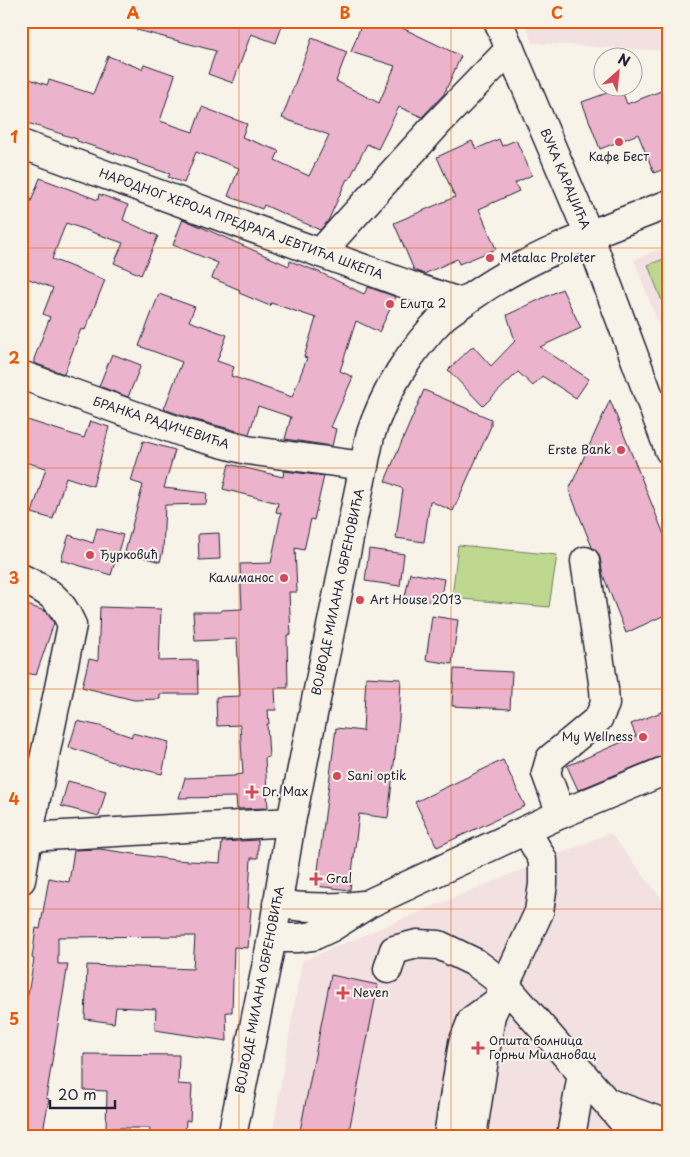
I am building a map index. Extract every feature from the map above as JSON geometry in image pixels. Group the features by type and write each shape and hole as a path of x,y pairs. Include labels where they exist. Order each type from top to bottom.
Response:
{"street":[{"name":"ВУКА КАРАЏИЋА","path":"494,22 510,49 589,235 669,450"},
{"path":"320,253 438,123 510,49"},
{"name":"НАРОДНОГ ХЕРОЈА ПРЕДРАГА ЈЕВТИЋА ШКЕПА","path":"21,144 462,303"},
{"name":"ВОЈВОДЕ МИЛАНА ОБРЕНОВИЋА","path":"232,1136 272,938 290,822 364,466 376,419 396,379 426,336 444,316 492,282 514,270 589,235 669,204"},
{"name":"БРАНКА РАДИЧЕВИЋА","path":"21,375 187,434 238,448 364,466"},
{"path":"561,814 546,773 550,759 598,718 605,704 585,562"},
{"path":"21,578 54,596 66,611 72,625 21,880"},
{"path":"272,938 312,936 332,927 370,904 526,830 669,769"},
{"path":"28,838 290,822"},
{"path":"472,1136 491,1015 539,912 543,884 542,860 526,830"},
{"path":"277,904 306,908 334,908 370,904"},
{"path":"388,968 394,950 417,944 439,945 476,962 501,994 582,1074 636,1136"},
{"path":"448,1136 463,1043 472,1020 501,994"},
{"path":"571,1136 582,1074"},
{"path":"608,1103 669,1124"}],"shaded area":[{"path":"524,21 669,21 669,51 533,43"},
{"path":"669,245 669,352 634,260"},
{"name":"Општа болница Горњи Милановац","path":"610,833 669,908 669,1136 272,1136 302,961"}],"green space":[{"path":"669,257 669,319 648,265"},
{"path":"458,545 557,555 549,607 452,598"}],"building":[{"path":"127,21 284,21 276,43 251,34 233,83 208,74 216,51 126,27"},
{"path":"362,23 398,26 461,56 444,94 422,117 399,107 378,149 367,144 349,180 347,179 328,221 320,230 264,205 262,209 228,196 239,168 196,152 184,183 168,177 170,174 137,163 138,161 21,121 21,76 47,85 49,80 93,94 108,56 142,69 144,64 175,75 160,121 193,132 202,107 247,124 242,137 279,151 275,160 309,176 329,135 282,118 312,38 347,52 336,81 379,103 395,66 351,52"},
{"path":"669,88 669,167 654,173 638,134 600,149 582,102 593,98 625,98 627,104"},
{"path":"499,139 502,146 516,140 532,175 515,183 519,191 479,209 496,249 459,264 457,259 424,274 414,270 394,223 455,197 437,157 472,141 476,149"},
{"path":"40,178 98,200 99,194 128,205 123,220 158,236 141,275 114,263 123,243 66,223 52,259 105,280 85,330 81,329 64,374 34,363 50,317 43,314 53,288 21,276 21,227"},
{"path":"183,219 289,266 290,261 319,272 364,294 368,287 396,297 379,332 356,321 340,371 353,377 331,427 336,429 332,446 285,439 291,417 258,406 249,434 192,419 164,409 182,362 139,346 159,294 195,307 189,321 227,335 217,361 234,367 231,376 292,397 307,358 304,357 316,318 271,303 270,306 239,293 240,290 212,278 218,263 173,245"},
{"path":"562,289 581,328 540,347 589,379 576,398 542,376 533,386 518,372 483,406 448,370 473,346 491,366 515,341 507,315"},
{"path":"112,354 141,365 128,397 99,386"},
{"path":"424,390 491,419 491,426 453,511 430,501 424,542 396,538 403,489 385,481"},
{"path":"610,400 669,547 669,613 626,633 603,575 600,558 592,547 569,490"},
{"path":"21,418 84,438 90,421 109,427 93,486 66,477 53,519 32,513 46,468 21,461"},
{"path":"143,441 175,450 164,488 207,493 206,504 165,505 163,550 160,562 125,552 143,485 131,481"},
{"path":"229,464 283,477 284,471 324,476 314,520 311,519 304,550 295,548 297,592 289,592 291,635 287,635 288,688 275,688 276,710 268,710 269,757 265,758 268,808 237,809 236,797 179,798 185,778 243,774 240,725 217,726 216,697 240,696 237,639 195,641 193,612 221,612 221,610 242,609 240,564 271,563 281,513 276,512 278,503 223,489"},
{"name":"Ђурковић","path":"97,528 123,535 111,575 61,560 69,535 93,543"},
{"path":"219,533 220,559 199,560 198,534"},
{"path":"369,549 404,554 400,586 365,581"},
{"path":"410,573 444,579 440,603 405,597"},
{"path":"21,603 45,611 54,623 36,675 21,672"},
{"path":"100,607 161,609 159,661 197,660 198,694 160,694 160,699 134,700 82,687 89,659 98,661"},
{"path":"432,616 458,620 452,664 426,660"},
{"path":"454,669 512,672 510,709 452,706"},
{"path":"366,677 401,679 399,719 388,818 359,814 350,890 316,886 336,728 363,731"},
{"path":"669,709 669,754 578,790 567,766 636,736 631,724"},
{"path":"77,721 100,726 132,737 132,733 169,742 162,774 116,763 69,747"},
{"path":"503,760 525,806 437,847 415,802"},
{"path":"68,781 106,791 99,816 61,806"},
{"path":"258,840 258,858 251,858 248,908 251,909 248,948 234,947 232,1012 226,1012 227,1041 155,1030 156,1009 116,1007 114,1023 85,1019 87,965 193,969 195,936 58,937 58,964 68,964 46,1098 49,1099 43,1131 21,1127 21,1034 34,959 32,958 36,928 40,929 49,878 69,882 74,850 100,849 175,860 220,863 222,842"},
{"path":"331,975 378,985 348,1136 299,1136"},
{"path":"84,1054 179,1055 178,1084 192,1085 190,1121 186,1120 185,1136 149,1136 150,1128 106,1128 107,1091 84,1090"}],"place":[{"name":"Кафе Бест","path":"619,142"},
{"name":"Metalac Proleter","path":"490,258"},
{"name":"Елита 2","path":"390,304"},
{"name":"Erste Bank","path":"621,450"},
{"name":"Ђурковић","path":"90,555"},
{"name":"Калиманос","path":"284,578"},
{"name":"Art House 2013","path":"360,600"},
{"name":"My Wellness","path":"643,737"},
{"name":"Sani optik","path":"337,776"},
{"name":"Dr. Max","path":"252,792"},
{"name":"Gral","path":"316,879"},
{"name":"Neven","path":"343,993"},
{"name":"Општа болница Горњи Милановац","path":"478,1048"}]}
